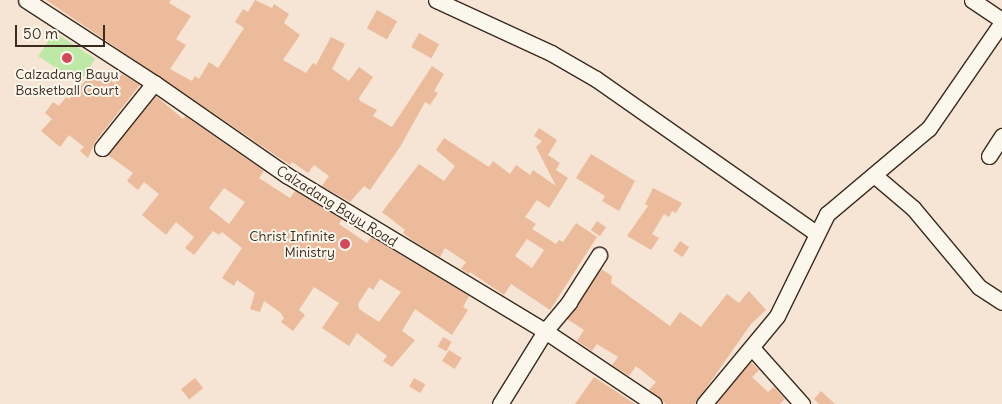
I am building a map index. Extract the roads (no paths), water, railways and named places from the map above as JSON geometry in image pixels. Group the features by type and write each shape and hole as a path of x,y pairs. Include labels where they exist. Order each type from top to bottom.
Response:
{"street":[{"name":"Calzadang Bayu Road","path":"26,0 154,83 288,176 545,331 654,404"},
{"path":"436,0 551,53 596,79 816,233"},
{"path":"704,404 753,349 777,316 816,233 827,214 840,200 874,175 929,128 1002,21 972,0"},
{"path":"102,148 154,83"},
{"path":"989,156 1002,136"},
{"path":"874,175 914,208 980,287 1002,302"},
{"path":"500,404 545,331 570,302 599,255"},
{"path":"753,349 802,404"}],"place":[{"name":"Calzadang Bayu Basketball Court","path":"67,58"},
{"name":"Christ Infinite Ministry","path":"345,244"}]}
